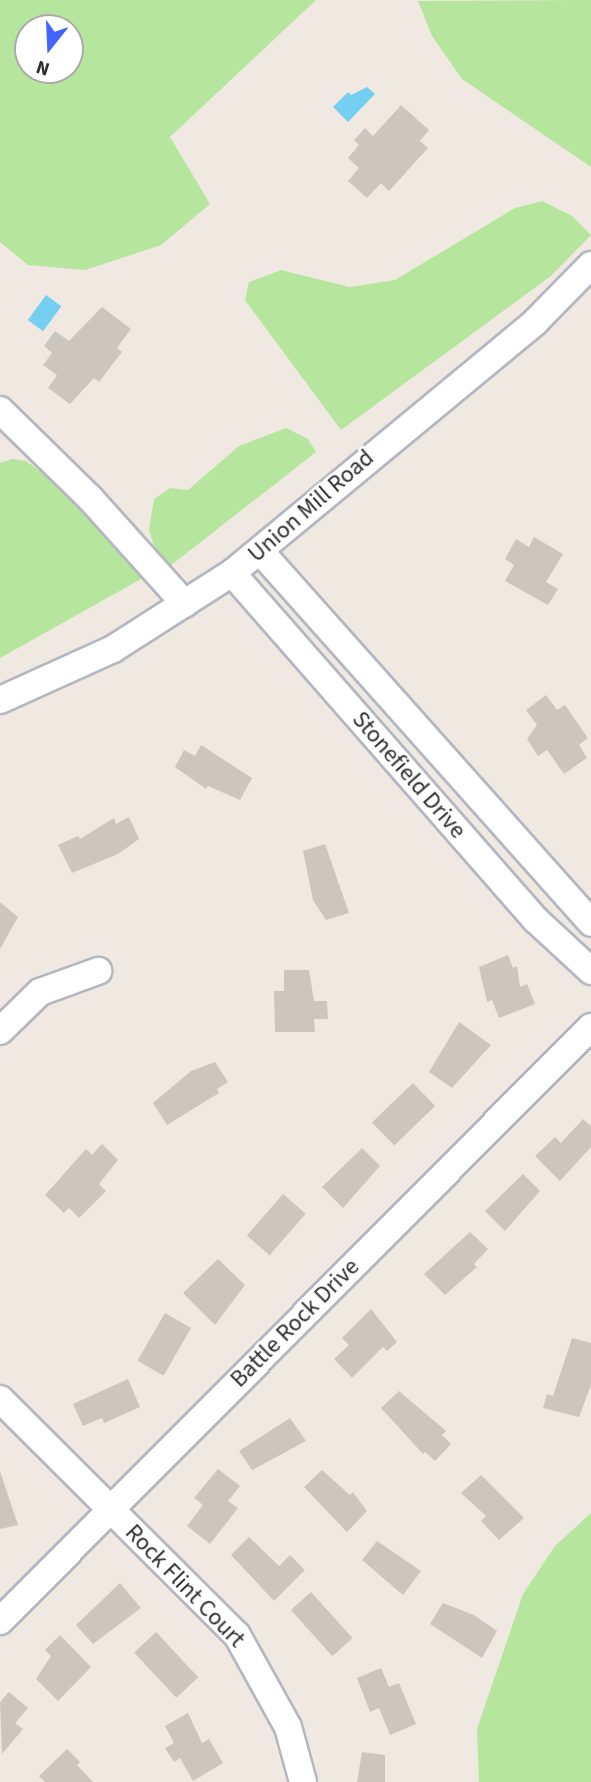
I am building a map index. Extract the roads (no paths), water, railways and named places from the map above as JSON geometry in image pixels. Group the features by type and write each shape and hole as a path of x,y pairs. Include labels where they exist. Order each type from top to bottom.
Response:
{"street":[{"name":"Union Mill Road","path":"0,700 114,649 232,573 535,321 591,265"},
{"path":"0,410 90,498 185,604"},
{"name":"Stonefield Drive","path":"260,551 591,923"},
{"name":"Stonefield Drive","path":"232,573 536,920 591,971"},
{"path":"0,1031 40,992 98,971"},
{"name":"Battle Rock Drive","path":"0,1621 591,1027"},
{"name":"Rock Flint Court","path":"0,1399 237,1635 288,1727 303,1782"}],"water":[{"path":"367,87 375,94 348,122 333,107 348,92 351,95"},
{"path":"46,295 61,306 43,331 28,320"}]}
